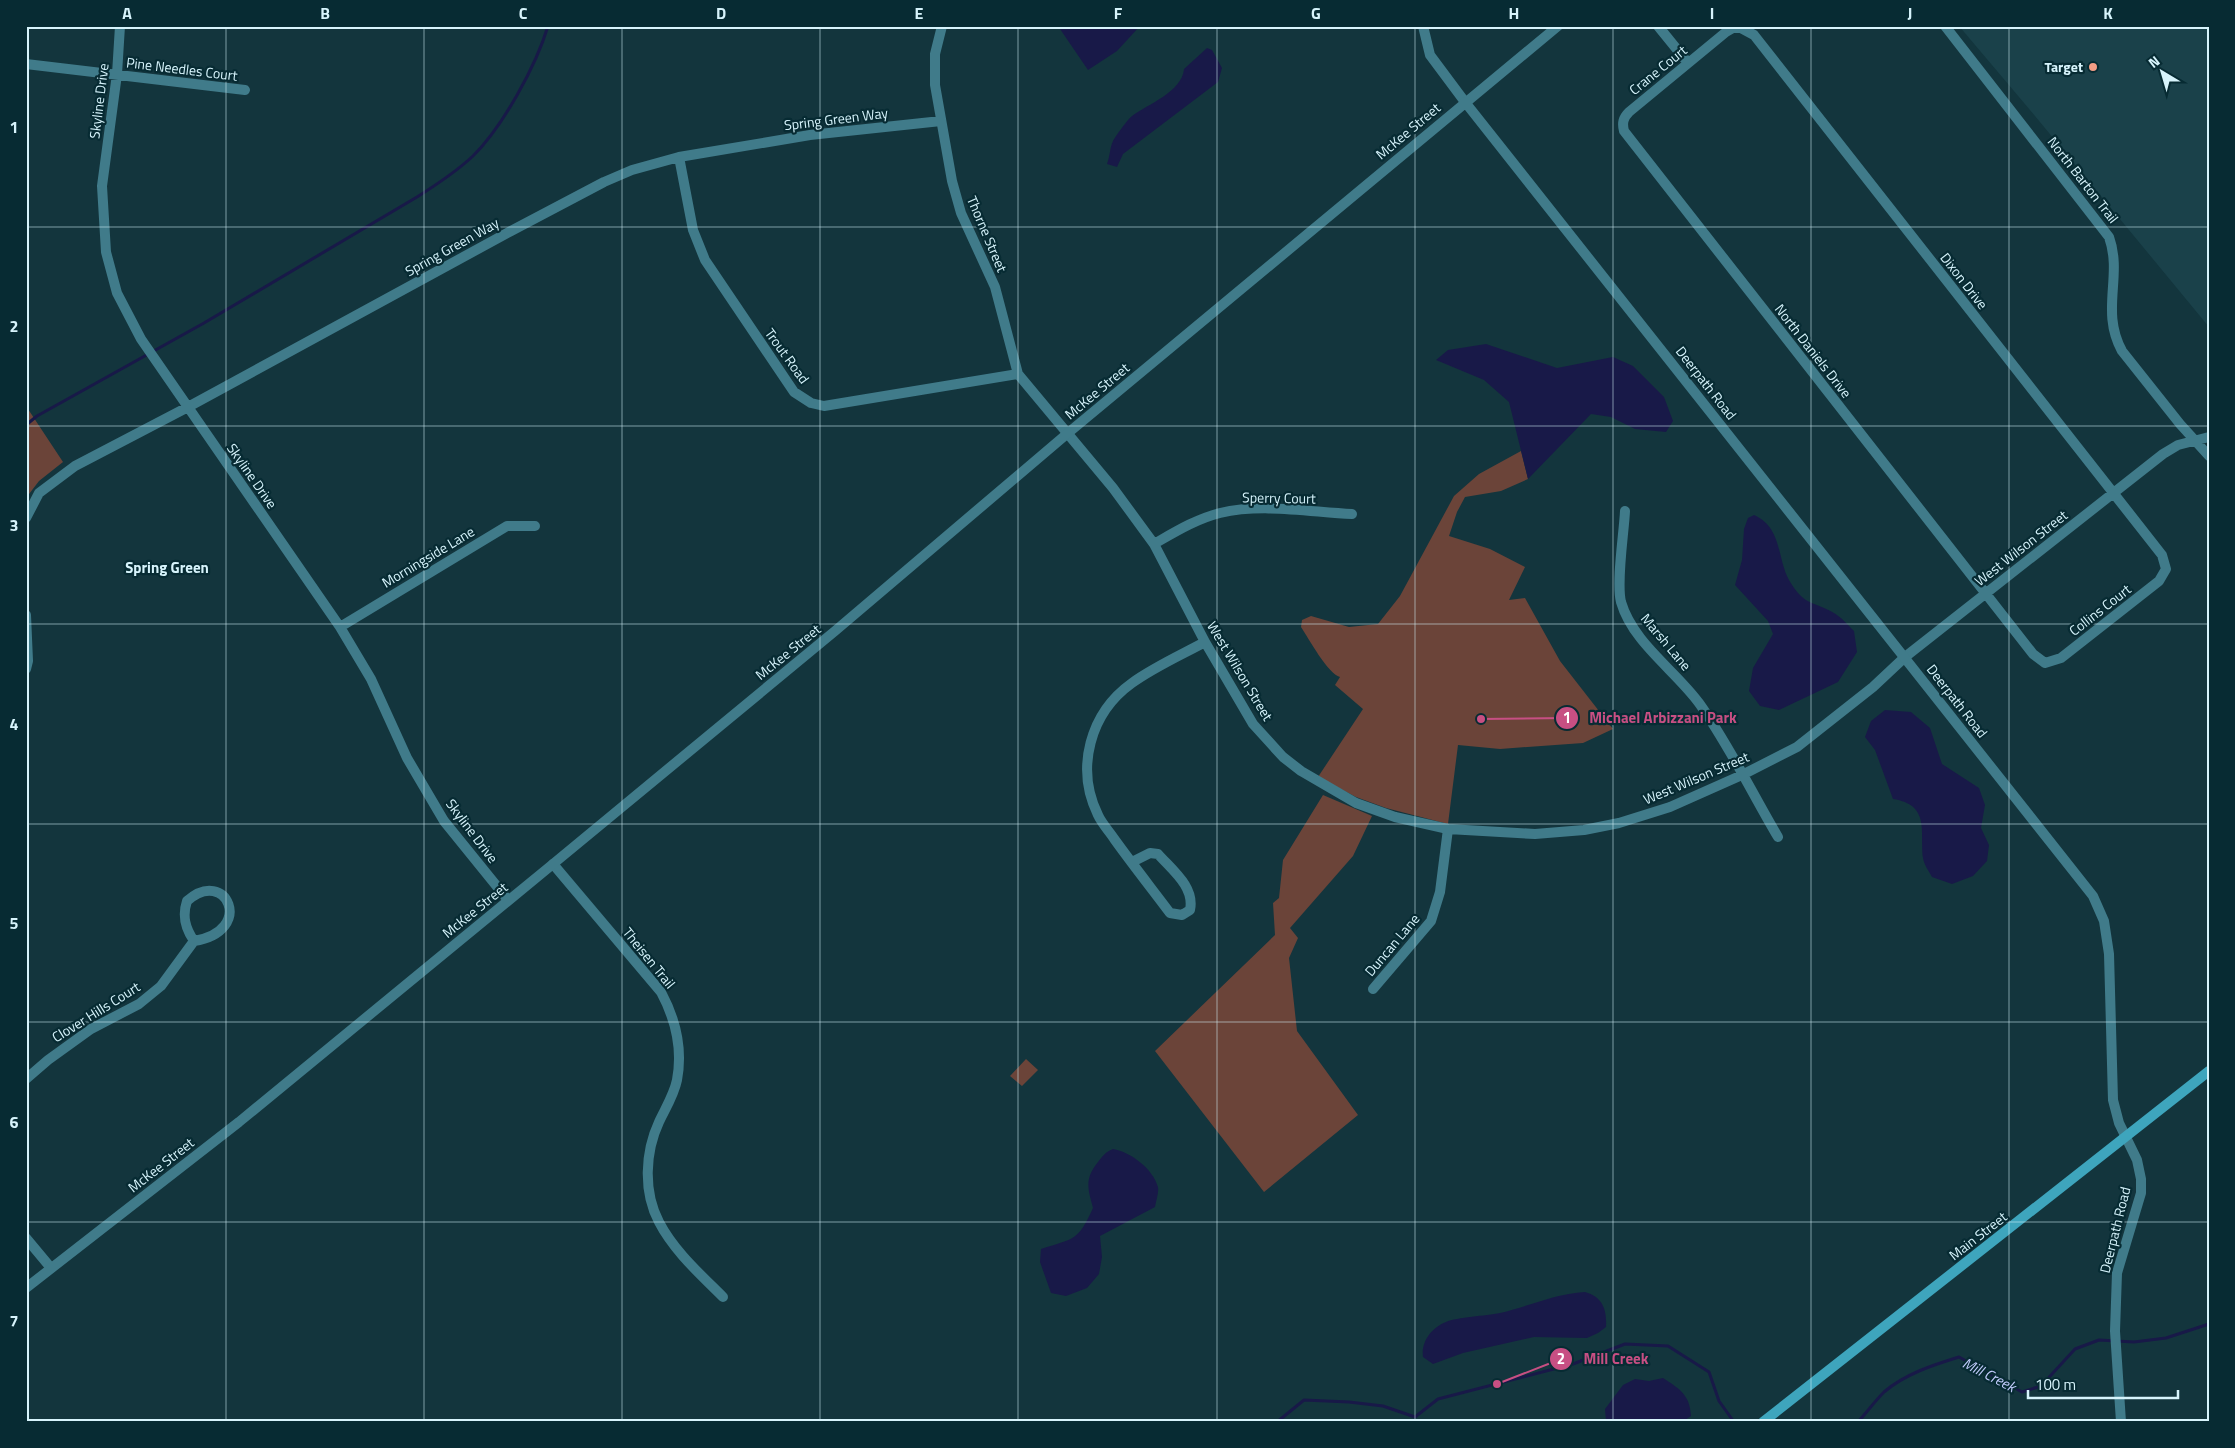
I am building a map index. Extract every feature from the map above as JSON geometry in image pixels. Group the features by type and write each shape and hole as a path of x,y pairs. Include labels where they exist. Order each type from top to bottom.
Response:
{"main road":[{"name":"Main Street","path":"1763,1422 2209,1070"}],"street":[{"name":"Skyline Drive","path":"120,26 117,74 102,186 106,252 116,293 141,339 159,366 340,626 371,679 407,758 444,821 508,900"},
{"name":"Thorne Street","path":"942,26 935,54 935,85 956,198 995,287 1018,374 1068,433"},
{"name":"Deerpath Road","path":"1424,26 1430,55 1465,102 2093,896 2104,921 2108,954 2113,1100 2119,1124 2137,1160 2141,1178 2141,1193 2117,1273 2116,1364 2121,1422"},
{"name":"McKee Street","path":"26,1288 239,1122 553,864 835,631 1068,433 1558,26"},
{"path":"1658,26 1688,63"},
{"name":"North Barton Trail","path":"1945,26 2109,237 2115,253 2111,313 2115,339 2122,351 2209,456"},
{"name":"Crane Court","path":"1622,124 1624,117 1629,112 1726,32 1733,28 1742,28"},
{"name":"Dixon Drive","path":"1742,28 1754,35 2162,555"},
{"name":"Pine Needles Court","path":"26,64 245,90"},
{"name":"Spring Green Way","path":"26,518 39,493 75,466 604,182 632,170 679,157 810,135 941,122"},
{"name":"North Daniels Drive","path":"1622,124 1628,138 2033,654"},
{"name":"Trout Road","path":"679,157 693,230 705,260 786,380 802,399 824,406 1018,374"},
{"name":"West Wilson Street","path":"1068,433 1113,488 1154,544 1205,642 1253,724 1283,757 1301,771 1356,803 1395,817 1448,829 1535,834 1584,830 1619,823 1670,807 1742,775 1797,747 1873,687 1905,657 2163,454 2178,445 2209,437"},
{"name":"Sperry Court","path":"1154,544 1189,524 1221,513 1260,509 1352,514"},
{"name":"Marsh Lane","path":"1626,511 1620,586 1621,601 1625,612 1646,644 1698,702 1778,837"},
{"name":"Morningside Lane","path":"340,626 507,526 535,526"},
{"name":"Collins Court","path":"2033,654 2045,663 2061,658 2159,581 2166,569 2162,555"},
{"path":"26,615 28,661 26,668"},
{"path":"1132,862 1150,853 1158,854 1188,889 1192,900 1190,910 1182,915 1170,913 1132,862 1098,815 1089,788 1087,760 1092,734 1106,707 1132,683 1205,642"},
{"name":"Duncan Lane","path":"1373,989 1431,921 1440,892 1448,829"},
{"name":"Theisen Trail","path":"553,864 661,992 670,1008 675,1024 679,1050 677,1080 652,1138 648,1168 650,1197 658,1220 668,1239 723,1297"},
{"path":"201,891 216,891 228,903 230,915 227,924 213,936 194,941 186,927 184,918 187,901 201,891"},
{"name":"Clover Hills Court","path":"26,1079 48,1060 91,1029 139,1004 161,986 194,941"},
{"path":"26,1238 51,1268"}],"shaded area":[{"path":"1058,26 1140,26 1117,51 1088,70"},
{"path":"1959,26 2209,26 2209,327 2035,116"},
{"path":"1207,48 1212,50 1222,68 1218,82 1123,154 1117,167 1107,164 1113,141 1132,116 1171,91 1182,77 1184,69"},
{"path":"1486,344 1557,368 1613,357 1633,366 1664,397 1673,421 1666,432 1635,429 1611,417 1591,414 1528,479 1509,402 1484,380 1436,360 1448,350"},
{"path":"26,406 63,462 39,481 26,498"},
{"path":"1521,451 1528,479 1501,491 1465,497 1457,512 1449,536 1490,549 1525,567 1509,600 1525,598 1560,661 1613,729 1583,743 1500,749 1458,745 1448,824 1386,808 1356,797 1318,777 1363,709 1335,685 1340,677 1330,670 1319,655 1301,627 1302,620 1311,616 1349,627 1378,624 1400,596 1454,496 1479,474"},
{"path":"1754,515 1770,527 1778,544 1785,571 1795,589 1804,599 1834,613 1854,631 1857,652 1838,682 1779,710 1760,706 1749,691 1753,668 1773,634 1768,621 1735,585 1742,560 1744,529 1748,518"},
{"path":"1885,710 1911,712 1930,728 1942,764 1979,788 1985,805 1981,828 1989,845 1987,861 1973,876 1952,884 1932,877 1924,863 1921,820 1918,813 1905,802 1893,799 1875,750 1865,737 1871,721"},
{"path":"1323,795 1372,816 1353,856 1290,928 1298,938 1289,958 1297,1031 1358,1115 1264,1192 1155,1051 1275,935 1273,903 1279,898 1283,860"},
{"path":"1026,1059 1038,1070 1022,1086 1010,1076"},
{"path":"1113,1149 1134,1158 1151,1174 1158,1187 1155,1207 1100,1236 1102,1257 1099,1274 1087,1288 1066,1296 1051,1293 1040,1262 1041,1249 1068,1240 1079,1233 1093,1208 1088,1184 1091,1174 1103,1156"},
{"path":"1585,1292 1596,1297 1603,1305 1606,1321 1606,1327 1587,1338 1534,1337 1463,1353 1433,1364 1423,1357 1425,1341 1428,1336 1446,1322 1500,1313 1552,1298"},
{"path":"1663,1378 1683,1393 1689,1403 1691,1416 1682,1422 1606,1421 1605,1409 1623,1385 1635,1379 1649,1381"}],"waterway":[{"path":"26,425 37,416 204,323 417,197 453,173 473,156 496,129 507,112 527,77 548,26"},
{"name":"Mill Creek","path":"1858,1422 1884,1392 1901,1380 1939,1363 1959,1357 2022,1392 2041,1386 2075,1349 2099,1340 2134,1342 2166,1338 2209,1324"},
{"name":"Mill Creek","path":"1277,1422 1304,1400 1383,1406 1415,1417 1438,1399 1573,1364 1625,1344 1668,1346 1709,1372 1719,1401 1734,1422"}],"place":[{"name":"Target","path":"2093,67"},
{"name":"Michael Arbizzani Park","path":"1481,719"},
{"name":"Mill Creek","path":"1497,1384"}],"district":[{"name":"Spring Green","path":"167,568"}]}
